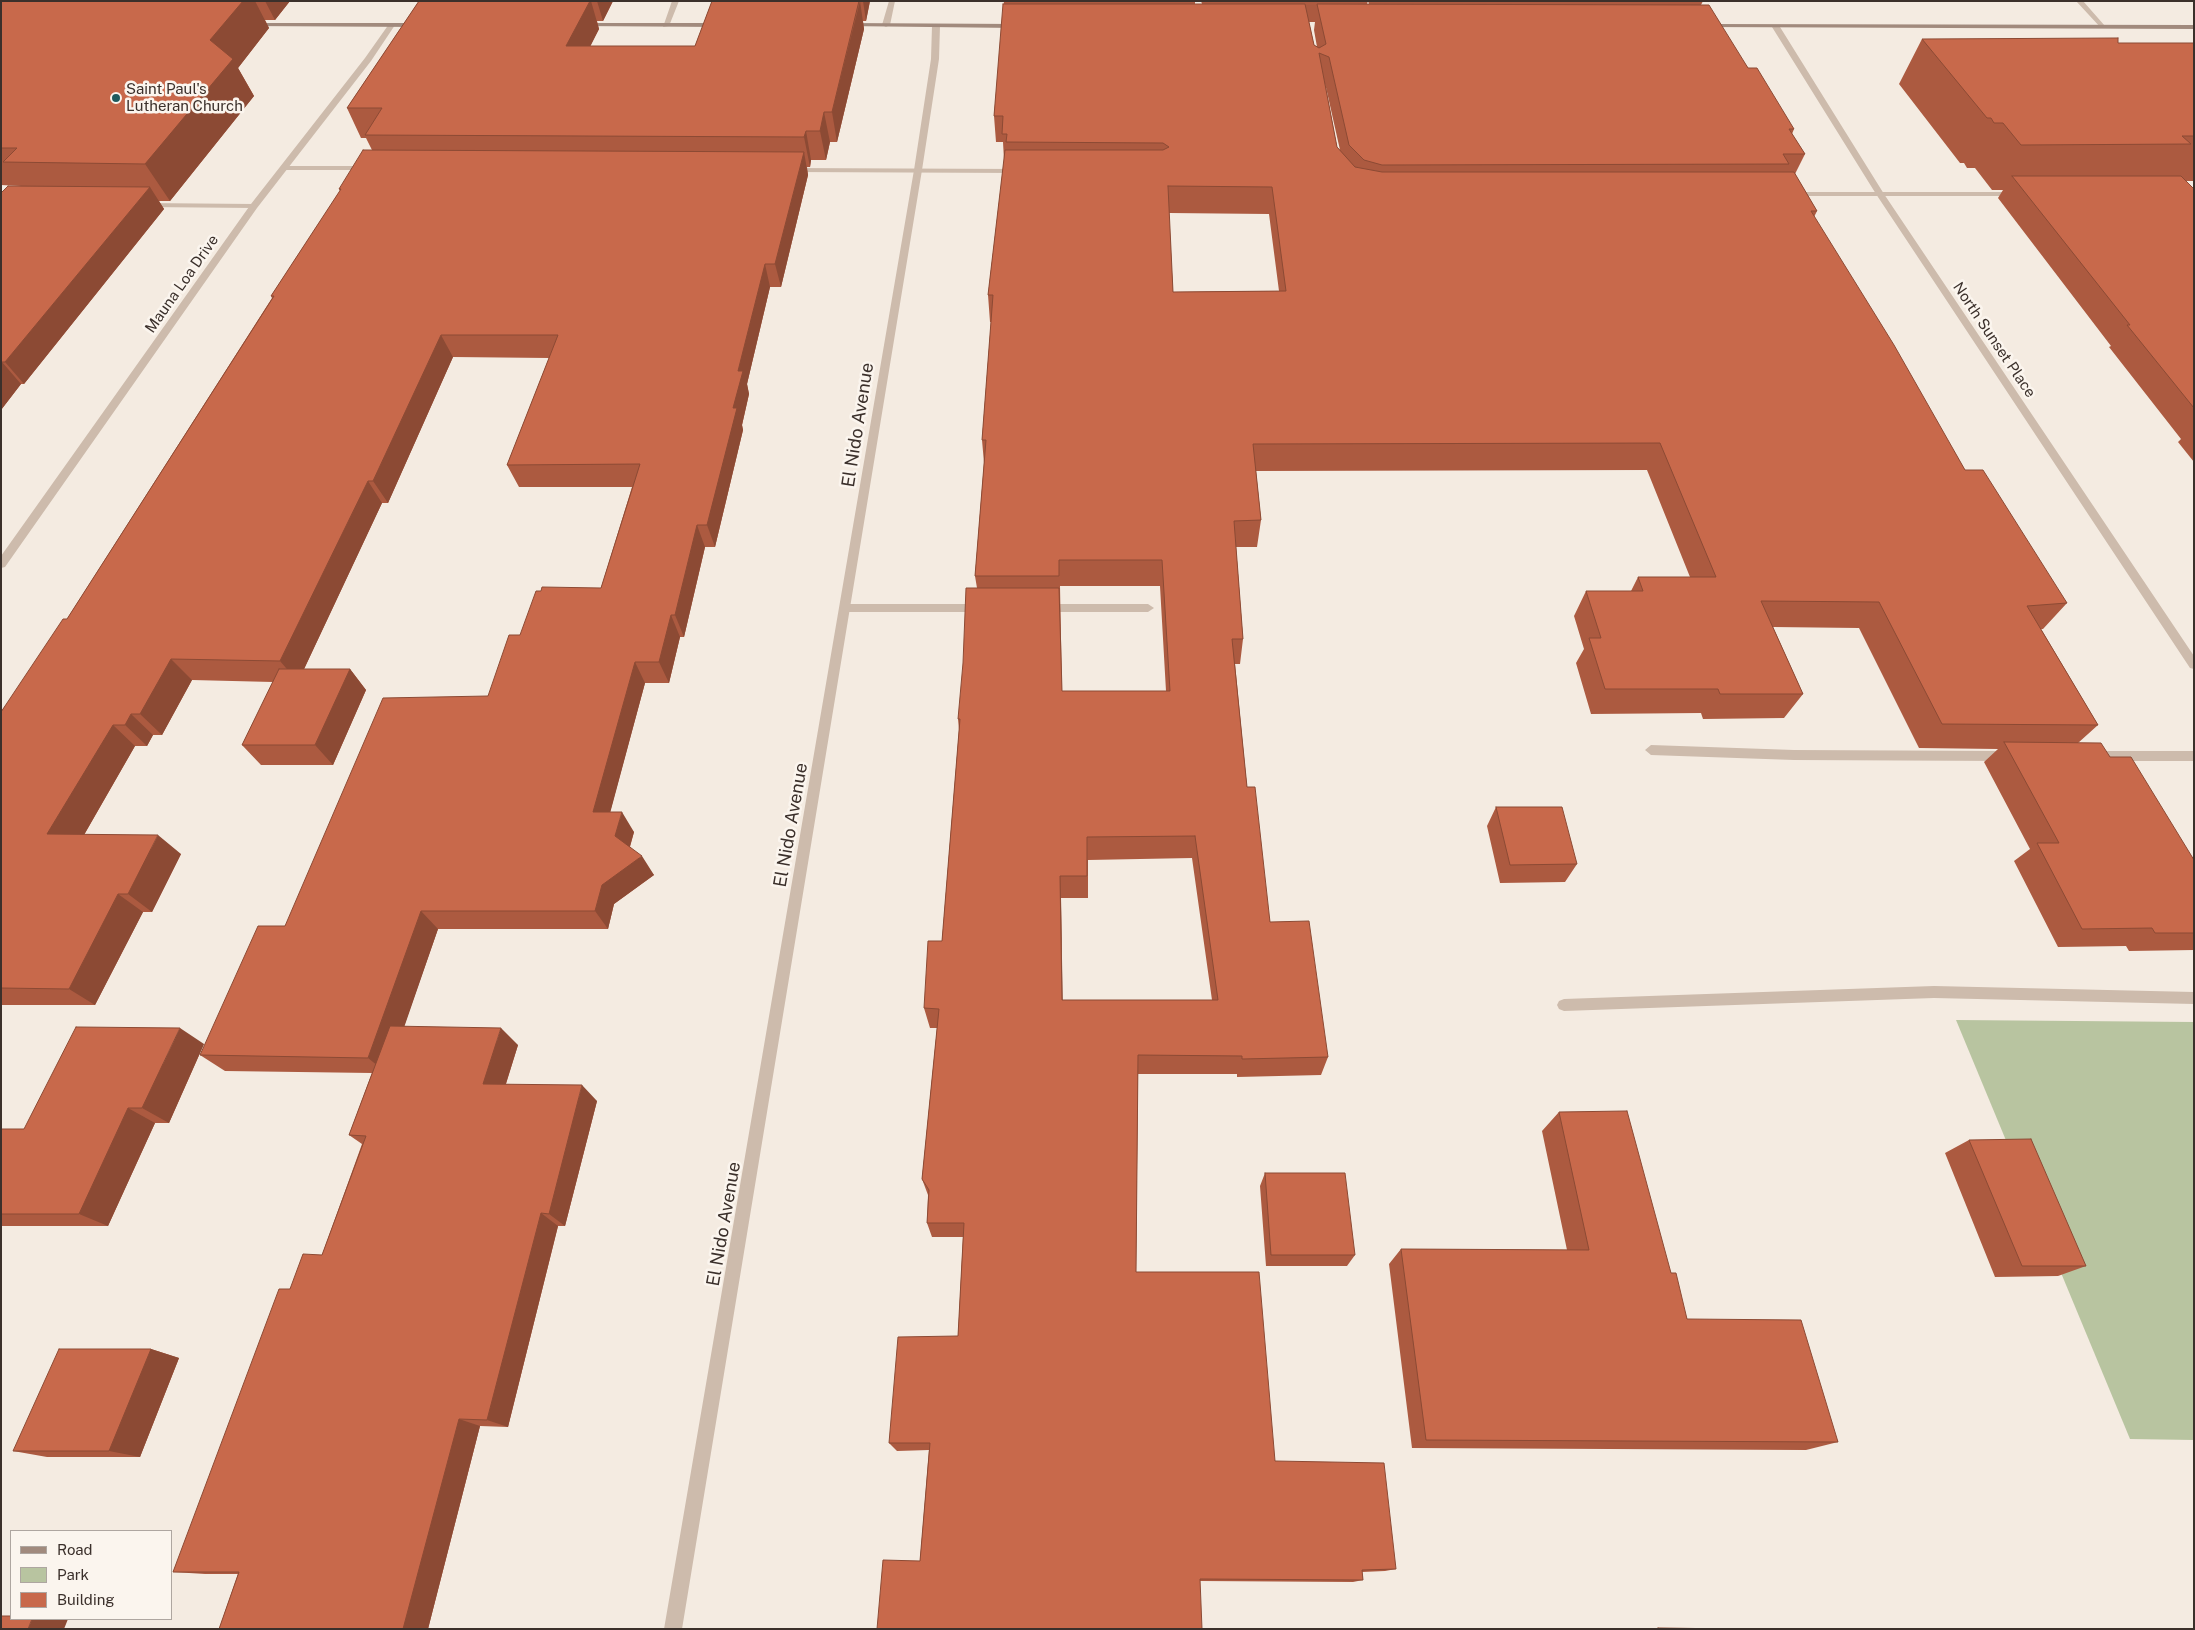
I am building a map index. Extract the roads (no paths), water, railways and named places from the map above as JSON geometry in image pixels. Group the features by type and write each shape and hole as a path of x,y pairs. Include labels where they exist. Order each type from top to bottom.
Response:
{"main road":[{"path":"244,24 431,25"},
{"path":"570,25 725,26"},
{"path":"839,26 1024,26"},
{"path":"1697,26 2194,26"}],"street":[{"path":"666,26 676,1"},
{"path":"886,26 892,1"},
{"path":"2079,1 2103,27"},
{"name":"Mauna Loa Drive","path":"1,564 254,206 391,25"},
{"name":"El Nido Avenue","path":"673,1629 846,608 918,170 935,59 936,26"},
{"name":"North Sunset Place","path":"1776,26 1880,194 2194,665"},
{"path":"284,168 383,168"},
{"path":"780,170 1025,172"},
{"path":"1782,194 2027,194"},
{"path":"138,205 254,206"},
{"path":"846,608 992,608"},
{"path":"1031,608 1148,608"},
{"path":"1651,750 1794,755 2021,756"},
{"path":"2078,756 2194,756"},
{"path":"1564,1005 1934,992 2194,998"}],"place":[{"name":"Saint Paul's Lutheran Church","path":"116,98"}]}
